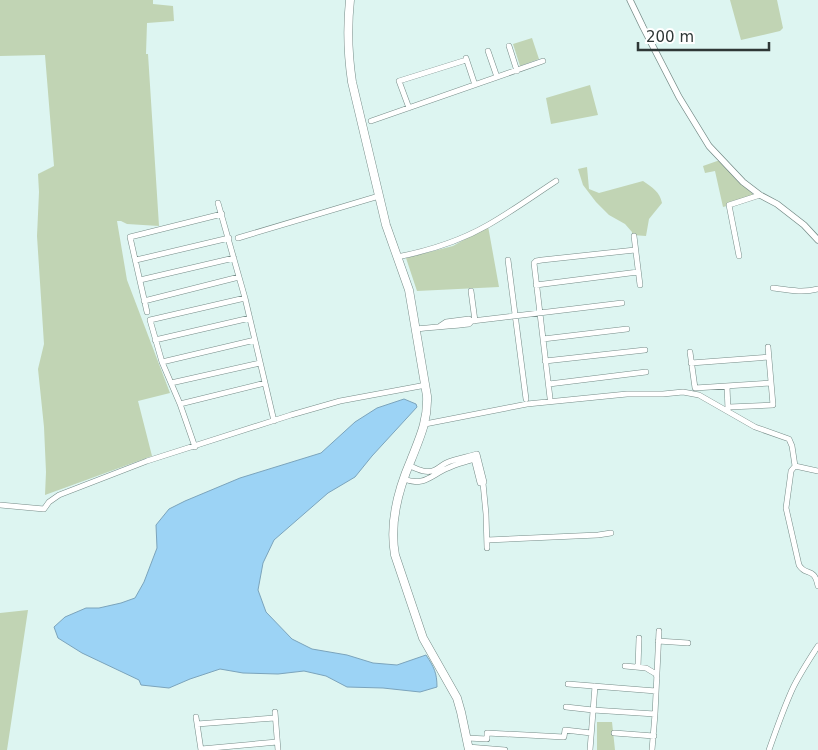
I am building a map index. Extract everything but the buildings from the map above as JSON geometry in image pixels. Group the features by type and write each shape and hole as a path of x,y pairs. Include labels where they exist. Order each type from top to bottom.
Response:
{"highway":[{"path":"350,0 348,19 349,64 386,225 409,290 427,396 428,410 408,465 394,514 393,542 395,555 423,638 457,698 468,748"}],"street":[{"path":"630,0 680,98 709,146 743,182 760,195 777,204 804,225 818,240"},
{"path":"508,46 517,70"},
{"path":"488,51 497,78"},
{"path":"409,108 399,81 464,59 475,85"},
{"path":"371,121 543,62"},
{"path":"397,257 444,245 487,226 556,181"},
{"path":"739,256 729,205 760,195"},
{"path":"238,238 379,196"},
{"path":"218,203 245,298 274,421"},
{"path":"147,312 130,236 222,214"},
{"path":"634,236 640,285"},
{"path":"136,260 229,238"},
{"path":"550,398 534,266 536,261 635,250"},
{"path":"140,280 234,258"},
{"path":"508,260 526,399"},
{"path":"536,285 638,272"},
{"path":"144,301 239,277"},
{"path":"773,288 797,291 818,289"},
{"path":"471,291 474,321"},
{"path":"195,446 162,362 150,320 245,298"},
{"path":"416,329 469,324 474,321 622,303"},
{"path":"156,340 250,318"},
{"path":"543,339 627,329"},
{"path":"162,362 255,340"},
{"path":"728,410 773,405 768,347"},
{"path":"545,361 645,350"},
{"path":"690,352 695,388 771,383"},
{"path":"691,363 769,357"},
{"path":"171,384 260,363"},
{"path":"549,384 646,372"},
{"path":"180,404 265,383"},
{"path":"0,505 44,510 49,502 59,495 195,446 340,401 426,385"},
{"path":"727,386 728,410"},
{"path":"424,424 527,404 627,394 684,392 698,395 728,410 755,428 788,439 792,446 795,466 791,471 786,508 799,565 804,571 814,575 818,586"},
{"path":"408,465 425,472 477,454 484,482 482,484 486,514 487,548"},
{"path":"404,478 411,482 419,482 448,468 474,459 480,483 482,484"},
{"path":"795,466 818,471"},
{"path":"486,540 611,533"},
{"path":"652,750 659,631"},
{"path":"638,668 639,638"},
{"path":"658,641 688,643"},
{"path":"769,750 792,691 801,672 818,646"},
{"path":"625,666 646,668 656,674 657,681"},
{"path":"568,684 656,691"},
{"path":"590,750 595,686"},
{"path":"566,708 655,714"},
{"path":"197,724 275,715 278,750"},
{"path":"196,717 201,749 277,742"},
{"path":"467,738 487,739 487,733 564,737 565,730 591,733"},
{"path":"614,733 654,736"},
{"path":"468,748 505,750"}],"green space":[{"path":"0,0 153,0 153,4 173,6 174,21 147,23 146,54 148,54 159,226 127,224 117,221 127,280 170,393 138,401 152,456 45,495 44,427 38,369 44,344 37,236 38,174 54,166 45,55 0,56"},
{"path":"730,0 777,0 783,28 780,31 741,40"},
{"path":"532,38 539,59 520,66 513,44"},
{"path":"590,85 598,115 551,124 546,98"},
{"path":"720,160 753,195 727,203 727,206 723,207 715,171 705,173 703,166"},
{"path":"587,167 589,189 599,193 643,181 657,193 662,203 649,219 646,236 632,235 632,232 625,224 609,215 596,202 583,185 578,169"},
{"path":"488,226 499,287 417,291 406,258 453,246"},
{"path":"28,610 7,750 0,750 0,613"},
{"path":"597,722 612,722 615,750 597,750"}],"water":[{"path":"404,399 416,404 417,407 355,477 328,493 274,540 263,563 258,590 266,612 292,639 312,649 347,655 373,663 397,665 426,655 434,670 437,687 420,692 347,687 326,676 304,671 278,674 243,673 220,669 169,688 141,685 139,680 82,653 58,638 54,627 65,617 86,608 99,608 135,598 144,582 157,548 156,525 169,509 240,478 321,453 355,422 377,408"}]}
